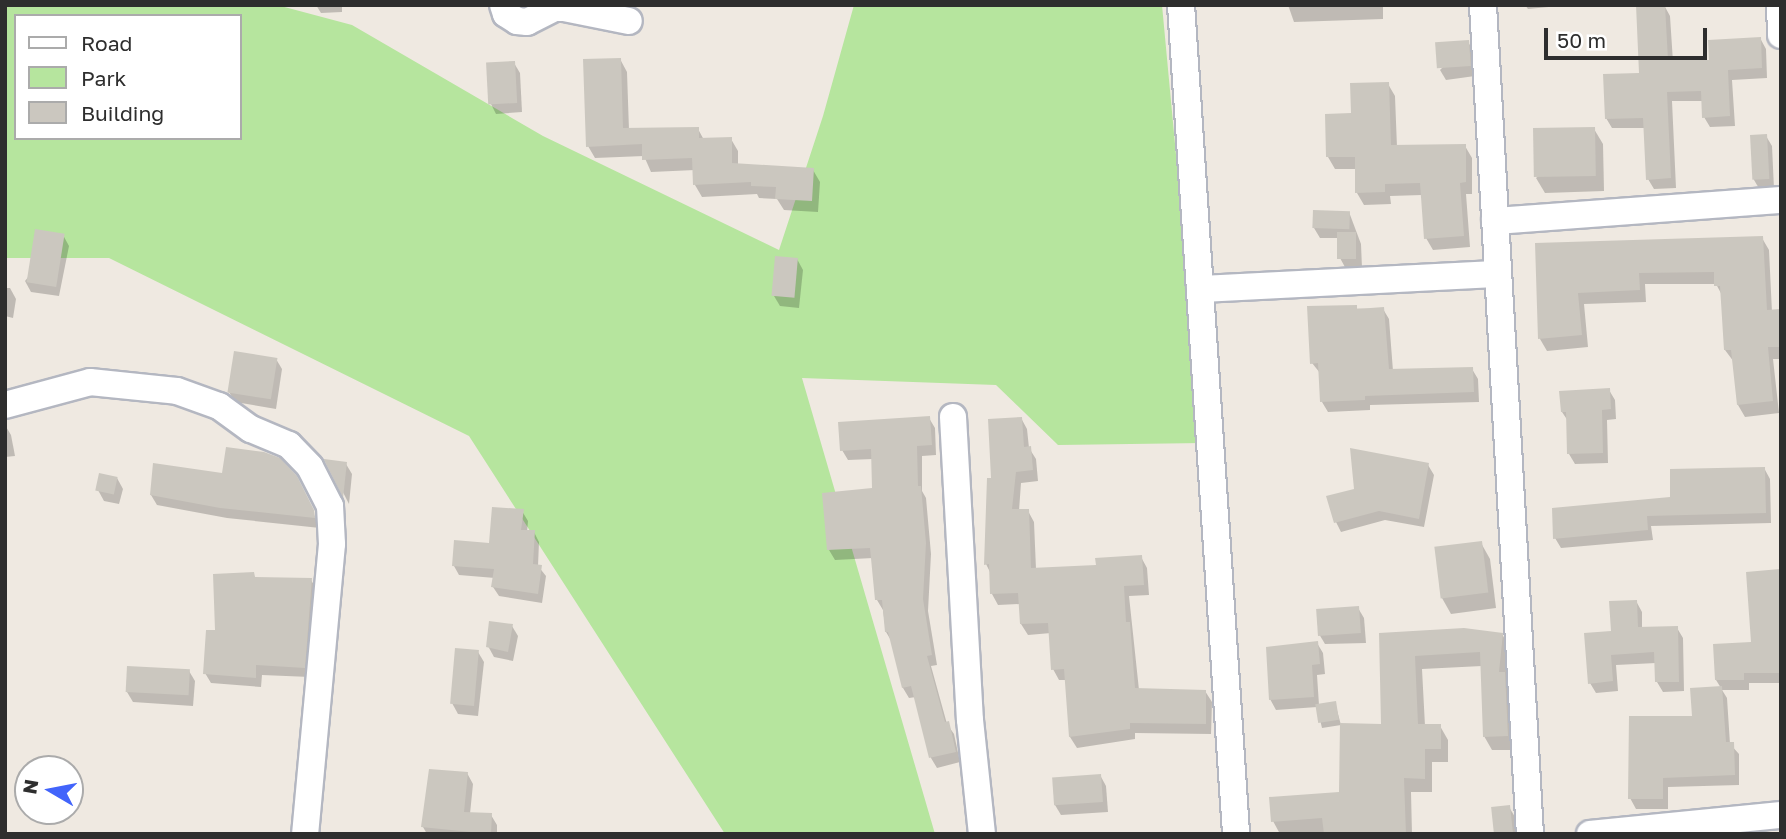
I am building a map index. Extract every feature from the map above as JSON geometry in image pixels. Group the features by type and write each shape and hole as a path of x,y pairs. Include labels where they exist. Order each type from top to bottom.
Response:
{"street":[{"path":"503,5 506,13 517,21 527,22 555,8 629,21"},
{"path":"1181,5 1236,834"},
{"path":"1483,5 1530,834"},
{"path":"1780,5 1781,35"},
{"path":"1495,220 1781,200"},
{"path":"1200,289 1497,274"},
{"path":"5,405 90,382 177,391 219,406 251,429 289,445 310,467 330,506 332,544 305,834"},
{"path":"953,416 970,720 982,834"},
{"path":"1590,834 1781,815"}],"green space":[{"path":"5,5 277,5 352,25 543,136 779,250 823,116 854,5 1162,5 1203,443 1058,445 996,385 802,378 935,834 725,834 469,436 109,258 5,258"}],"building":[{"path":"1636,5 1665,5 1668,60 1709,60 1708,40 1761,37 1762,68 1728,70 1730,116 1702,118 1701,91 1667,92 1671,178 1646,180 1643,118 1605,119 1603,74 1639,73"},
{"path":"1469,40 1471,66 1437,68 1435,42"},
{"path":"621,58 623,128 699,127 699,138 732,137 732,163 814,168 812,201 775,199 776,187 751,186 751,182 693,185 692,158 642,160 642,144 586,147 583,59"},
{"path":"515,61 517,103 488,104 486,63"},
{"path":"1389,82 1391,145 1466,144 1466,182 1460,183 1464,236 1424,239 1420,183 1385,184 1385,192 1355,193 1355,157 1326,157 1325,114 1351,113 1350,83"},
{"path":"1595,127 1596,176 1534,177 1533,128"},
{"path":"1767,134 1769,179 1752,180 1750,135"},
{"path":"1313,210 1350,211 1349,229 1312,228"},
{"path":"35,229 65,234 56,287 27,282"},
{"path":"1337,232 1356,232 1356,259 1337,259"},
{"path":"1763,236 1767,310 1781,309 1781,347 1768,347 1773,401 1737,405 1731,350 1724,350 1720,286 1714,286 1714,272 1639,273 1640,290 1578,293 1582,335 1538,339 1535,243"},
{"path":"775,256 798,258 794,298 772,296"},
{"path":"1357,305 1357,309 1384,307 1389,369 1473,367 1474,392 1365,396 1365,400 1320,402 1318,363 1310,364 1307,306"},
{"path":"234,351 277,358 271,399 227,392"},
{"path":"1610,388 1611,409 1602,410 1603,453 1567,454 1566,412 1561,412 1559,391"},
{"path":"930,416 932,445 917,446 918,486 921,486 926,543 923,599 932,655 927,656 945,722 949,721 956,752 929,758 911,686 902,688 888,632 885,632 882,600 875,600 870,548 827,550 822,493 872,488 871,449 840,451 838,422"},
{"path":"1022,417 1024,447 1031,446 1033,470 1016,472 1012,509 1029,509 1031,568 1096,565 1095,558 1142,555 1144,585 1124,586 1126,622 1130,622 1135,688 1206,690 1206,724 1130,723 1130,729 1069,737 1064,669 1051,670 1048,623 1020,624 1018,593 990,594 989,564 984,565 987,478 991,478 988,419"},
{"path":"226,447 264,452 280,458 297,476 314,510 315,518 220,508 150,495 153,463 222,473"},
{"path":"1350,448 1429,463 1419,519 1379,511 1334,523 1326,496 1354,489"},
{"path":"324,460 347,462 343,498"},
{"path":"1765,467 1766,513 1647,516 1648,530 1553,539 1552,508 1670,497 1670,469"},
{"path":"99,473 118,477 114,495 95,491"},
{"path":"492,507 524,509 521,530 535,530 533,564 542,565 538,594 491,587 494,569 452,566 454,540 489,543"},
{"path":"1482,541 1488,593 1441,598 1434,547"},
{"path":"1781,569 1781,673 1744,673 1744,680 1715,680 1713,644 1751,642 1746,572"},
{"path":"254,572 255,577 312,578 305,668 256,665 256,678 203,674 206,630 215,630 213,574"},
{"path":"1637,600 1638,627 1678,626 1679,682 1655,682 1654,652 1611,655 1613,681 1588,684 1584,633 1611,631 1609,601"},
{"path":"1359,606 1361,633 1318,636 1316,609"},
{"path":"489,621 513,624 508,652 486,647"},
{"path":"1464,628 1503,633 1499,672 1505,672 1508,736 1483,737 1480,652 1415,656 1418,724 1441,724 1441,749 1425,749 1425,779 1404,778 1406,834 1324,834 1322,818 1271,822 1269,797 1339,792 1340,723 1381,724 1379,633"},
{"path":"1318,641 1320,664 1312,665 1314,697 1269,700 1266,647"},
{"path":"455,648 479,650 474,706 450,704"},
{"path":"127,666 190,669 189,695 126,692"},
{"path":"1722,686 1726,742 1734,742 1735,775 1663,778 1663,799 1628,799 1629,716 1692,716 1690,688"},
{"path":"1336,701 1339,720 1318,723 1315,704"},
{"path":"429,769 468,772 464,812 492,813 491,834 421,827"},
{"path":"1101,774 1103,802 1054,805 1052,777"},
{"path":"1510,805 1513,834 1494,834 1491,807"}]}
